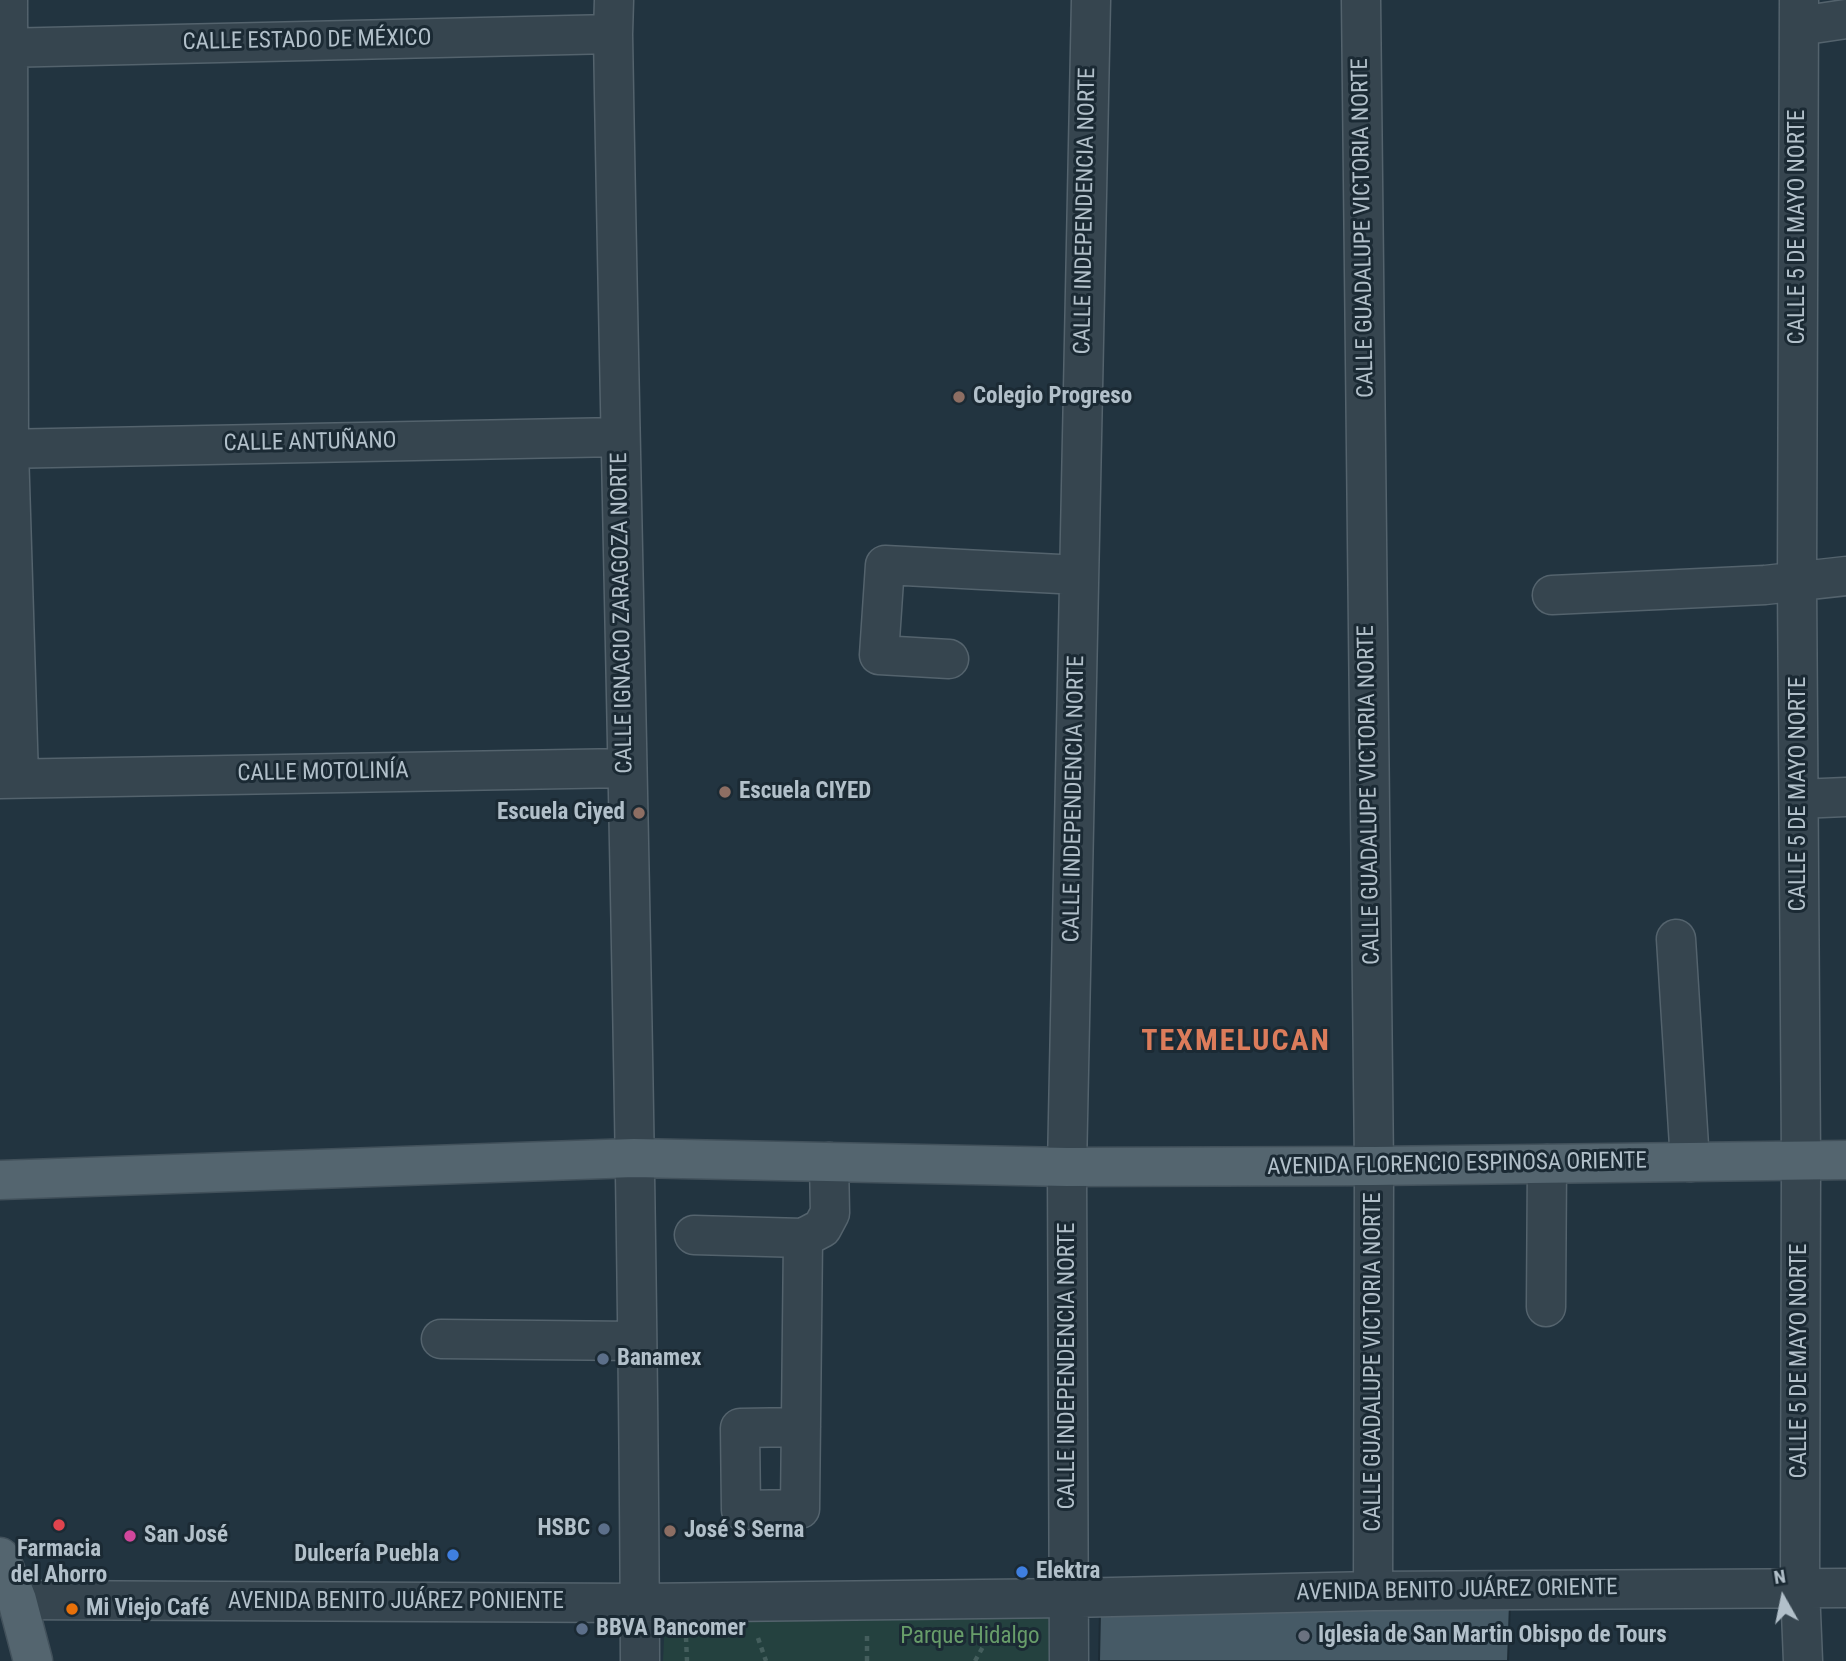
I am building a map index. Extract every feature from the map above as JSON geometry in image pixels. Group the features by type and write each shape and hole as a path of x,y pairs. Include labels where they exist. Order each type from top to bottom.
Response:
{"main road":[{"name":"AVENIDA FLORENCIO ESPINOSA ORIENTE","path":"0,1180 634,1158 1067,1167 1846,1160"},
{"path":"0,1557 17,1600 33,1661"}],"street":[{"path":"8,0 4,48 4,449 10,778"},
{"name":"CALLE INDEPENDENCIA NORTE","path":"1069,1661 1067,1167 1091,0"},
{"name":"CALLE GUADALUPE VICTORIA NORTE","path":"1361,0 1374,1166 1373,1591"},
{"path":"1799,13 1846,19"},
{"name":"CALLE 5 DE MAYO NORTE","path":"1799,13 1797,582 1801,1160 1800,1588 1803,1661"},
{"name":"CALLE ESTADO DE MÉXICO","path":"4,48 614,17"},
{"name":"CALLE IGNACIO ZARAGOZA NORTE","path":"614,17 640,1661"},
{"name":"CALLE ANTUÑANO","path":"4,449 620,437"},
{"path":"948,659 879,655 885,565 1079,575"},
{"path":"1552,595 1765,585 1846,576"},
{"name":"CALLE MOTOLINÍA","path":"10,778 627,768"},
{"path":"1799,799 1846,797"},
{"path":"1676,939 1690,1162"},
{"path":"694,1236 803,1238 822,1228 830,1213 829,1162"},
{"path":"1546,1307 1547,1164"},
{"path":"801,1427 803,1238"},
{"path":"441,1339 636,1341"},
{"name":"AVENIDA BENITO JUÁREZ ORIENTE","path":"1069,1598 1373,1591 1846,1588"},
{"name":"AVENIDA BENITO JUÁREZ PONIENTE","path":"17,1600 640,1603 1069,1598"}],"path":[{"path":"686,1633 687,1661"},
{"path":"756,1634 766,1661"},
{"path":"867,1634 867,1661"},
{"path":"975,1661 989,1636"}],"green space":[{"name":"Parque Hidalgo","path":"1048,1612 1051,1661 663,1661 665,1618"}],"building":[{"name":"Iglesia de San Martin Obispo de Tours","path":"1510,1603 1508,1661 1099,1661 1100,1611"}],"place":[{"name":"Colegio Progreso","path":"959,397"},
{"name":"Escuela CIYED","path":"725,792"},
{"name":"Escuela Ciyed","path":"639,813"},
{"name":"Banamex","path":"603,1359"},
{"name":"Farmacia del Ahorro","path":"59,1525"},
{"name":"HSBC","path":"604,1529"},
{"name":"José S Serna","path":"670,1531"},
{"name":"San José","path":"130,1536"},
{"name":"Dulcería Puebla","path":"453,1555"},
{"name":"Elektra","path":"1022,1572"},
{"name":"Mi Viejo Café","path":"72,1609"},
{"name":"BBVA Bancomer","path":"582,1629"},
{"name":"Iglesia de San Martin Obispo de Tours","path":"1304,1636"}],"district":[{"name":"TEXMELUCAN","path":"1236,1042"}]}
